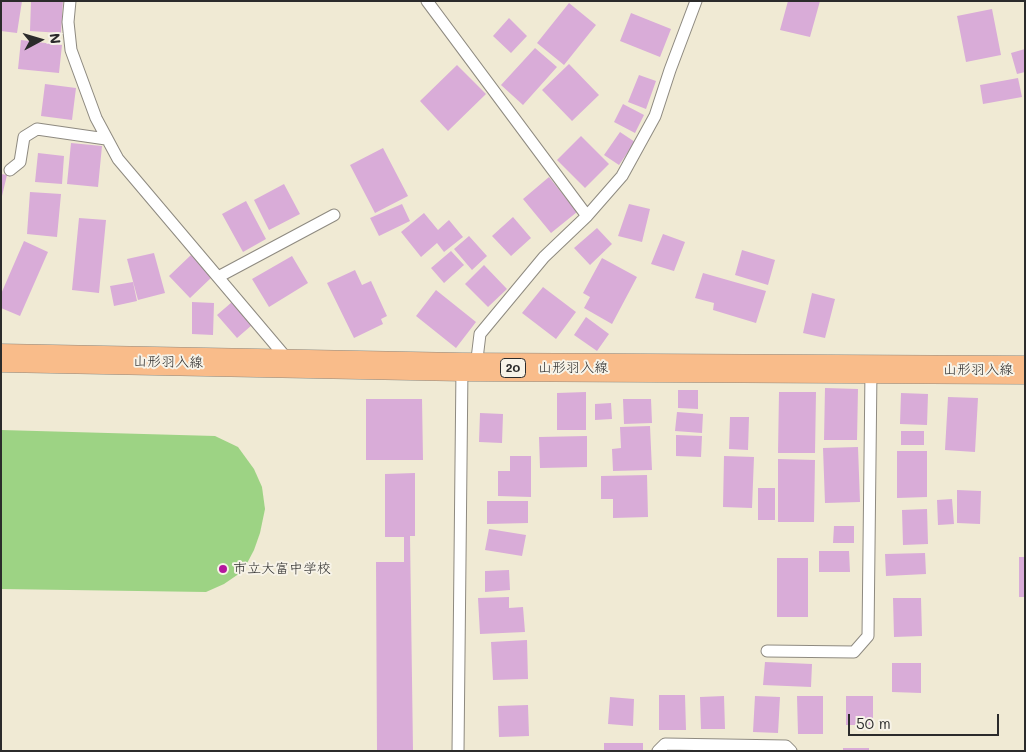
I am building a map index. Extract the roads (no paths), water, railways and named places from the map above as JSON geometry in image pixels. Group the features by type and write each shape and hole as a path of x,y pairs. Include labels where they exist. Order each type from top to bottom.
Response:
{"main road":[{"name":"山形羽入線","path":"1,358 292,365 1025,370"}],"lane":[{"path":"70,1 68,22 71,50 83,85 106,139 118,159 292,365"},
{"path":"427,1 587,216"},
{"path":"458,751 469,367 480,334 544,257 587,216 622,176 655,116 696,1"},
{"path":"10,170 20,162 24,137 36,129 106,139"},
{"path":"218,277 334,215"},
{"path":"767,651 854,652 868,636 871,370"},
{"path":"658,751 666,744 786,746 791,751"}],"place":[{"name":"市立大富中学校","path":"223,569"}]}
